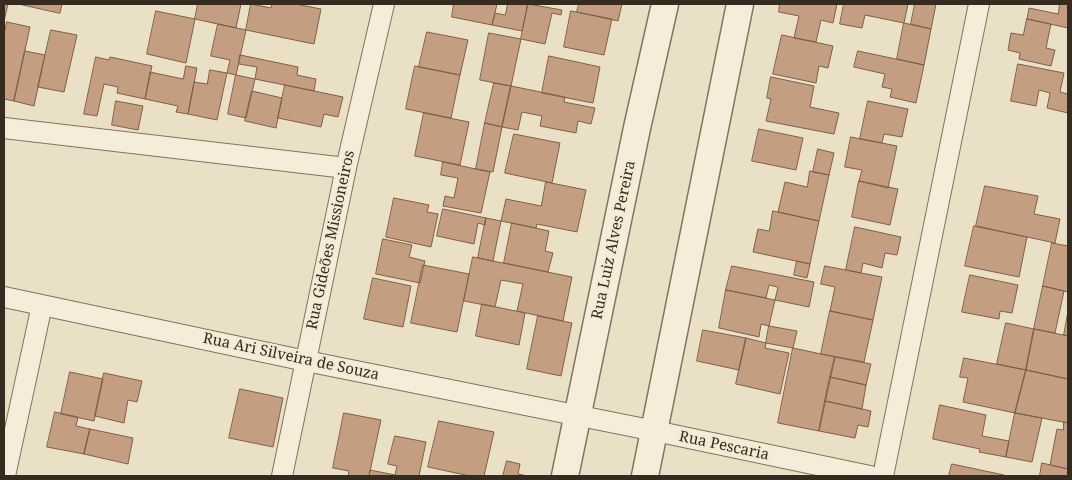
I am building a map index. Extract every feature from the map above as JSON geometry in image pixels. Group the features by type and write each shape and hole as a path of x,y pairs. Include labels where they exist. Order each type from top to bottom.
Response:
{"street":[{"name":"Rua Gideões Missioneiros","path":"282,476 346,168 384,4"},
{"name":"Rua Luiz Alves Pereira","path":"565,476 637,128 665,4"},
{"path":"645,476 740,4"},
{"path":"883,476 979,4"},
{"path":"4,128 346,168"},
{"name":"Rua Ari Silveira de Souza","path":"4,297 578,416"},
{"path":"5,476 42,305"},
{"name":"Rua Pescaria","path":"578,416 870,476"}],"building":[{"path":"4,4 8,4 4,21"},
{"path":"19,4 62,4 60,13"},
{"path":"198,4 241,4 236,28 195,19"},
{"path":"251,4 271,8 272,4 296,4 321,9 314,44 246,30"},
{"path":"454,4 497,4 492,25 452,17"},
{"path":"508,4 528,4 522,31 492,25 495,13 505,15"},
{"path":"528,4 562,10 561,15 552,13 545,44 521,39"},
{"path":"579,4 622,4 618,21 577,12"},
{"path":"780,4 837,4 833,23 821,20 816,42 794,38 799,16 779,12"},
{"path":"844,4 908,4 904,23 865,15 862,28 840,24"},
{"path":"915,4 936,4 931,29 911,24"},
{"path":"1060,4 1068,4 1068,28 1027,19 1029,8 1058,14"},
{"path":"156,11 195,19 186,63 147,54"},
{"path":"571,11 612,19 604,55 564,47"},
{"path":"1027,19 1051,24 1046,48 1055,50 1051,66 1019,59 1020,53 1008,50 1011,33 1023,35"},
{"path":"7,22 30,27 14,101 4,99 4,35"},
{"path":"904,23 931,29 924,65 897,59"},
{"path":"218,24 246,30 236,75 227,73 230,60 211,56"},
{"path":"51,30 77,35 64,92 38,87"},
{"path":"427,32 468,40 460,75 419,67"},
{"path":"489,33 521,39 511,86 480,80"},
{"path":"782,35 833,46 828,68 819,66 816,83 773,74"},
{"path":"25,51 45,55 34,106 14,101"},
{"path":"858,51 924,65 916,103 890,97 892,89 882,87 885,74 854,67"},
{"path":"240,55 298,67 297,75 316,79 314,91 255,79 257,67 239,64"},
{"path":"549,56 600,67 593,103 542,93"},
{"path":"96,57 109,60 110,57 152,66 145,99 117,93 118,87 104,84 97,116 84,114"},
{"path":"1018,64 1064,73 1060,92 1068,94 1068,113 1047,108 1050,93 1039,90 1036,106 1011,101"},
{"path":"186,66 197,68 188,114 176,112 178,106 145,99 150,72 183,79"},
{"path":"415,66 460,75 451,118 406,109"},
{"path":"210,70 227,73 217,120 188,114 194,82 207,84"},
{"path":"236,75 255,79 246,118 228,114"},
{"path":"771,77 814,86 810,107 839,113 834,134 766,121 771,99 767,98"},
{"path":"494,83 511,86 502,127 485,123"},
{"path":"285,85 343,97 338,117 324,114 321,127 278,118"},
{"path":"511,86 565,97 564,102 595,108 591,124 578,121 576,133 540,126 542,116 522,112 518,130 502,127"},
{"path":"252,91 282,98 276,128 245,121"},
{"path":"116,101 143,106 138,130 112,125"},
{"path":"868,101 908,109 902,137 884,134 882,143 860,139"},
{"path":"424,113 469,122 460,165 415,156"},
{"path":"485,123 502,127 493,172 476,169"},
{"path":"759,129 803,138 796,170 752,161"},
{"path":"514,134 560,143 552,183 505,173"},
{"path":"851,137 897,146 888,188 859,181 862,170 845,167"},
{"path":"818,149 834,153 829,175 813,172"},
{"path":"443,162 490,172 481,213 443,206 445,196 454,198 458,178 441,175"},
{"path":"810,171 829,175 819,221 778,212 785,182 807,187"},
{"path":"859,181 898,189 890,225 852,217"},
{"path":"546,182 586,190 577,232 537,224 536,228 501,221 506,199 541,206"},
{"path":"985,186 1038,196 1034,214 1060,219 1055,243 976,226"},
{"path":"394,198 429,205 427,212 438,214 431,247 386,237"},
{"path":"443,209 486,218 485,225 478,223 474,244 437,236"},
{"path":"773,211 819,221 810,264 753,252 758,229 769,231"},
{"path":"486,218 501,221 493,261 478,258"},
{"path":"512,223 549,231 545,251 553,253 548,272 504,263"},
{"path":"974,226 1027,237 1019,277 965,266"},
{"path":"855,227 901,237 897,255 885,253 882,268 863,263 861,273 846,270"},
{"path":"383,239 412,245 409,257 425,261 420,283 376,274"},
{"path":"1052,243 1068,246 1068,292 1043,286"},
{"path":"473,257 572,277 563,321 517,311 523,284 501,280 495,307 464,301"},
{"path":"797,261 810,264 807,278 794,275"},
{"path":"423,265 469,274 457,332 411,323"},
{"path":"732,266 814,282 809,307 775,300 778,287 769,285 766,298 726,290"},
{"path":"825,266 882,277 873,320 830,311 835,287 821,284"},
{"path":"970,275 1018,285 1012,313 1000,311 999,319 962,312"},
{"path":"373,278 411,286 403,327 364,319"},
{"path":"1043,286 1064,291 1055,333 1034,329"},
{"path":"726,290 775,300 769,326 761,324 759,337 719,328"},
{"path":"482,304 525,313 519,345 476,336"},
{"path":"830,311 873,320 864,362 821,354"},
{"path":"1068,312 1068,336 1064,335"},
{"path":"538,316 572,323 561,376 527,369"},
{"path":"1006,323 1034,329 1026,370 997,364"},
{"path":"769,326 797,331 793,348 766,343"},
{"path":"1034,329 1068,336 1068,379 1026,370"},
{"path":"703,330 746,338 739,370 697,361"},
{"path":"746,338 766,343 765,348 789,353 780,394 736,384"},
{"path":"793,348 835,357 819,431 778,423"},
{"path":"835,357 871,364 866,385 830,377"},
{"path":"964,358 1026,370 1015,413 963,402 968,378 960,377"},
{"path":"1026,370 1068,379 1068,423 1015,413"},
{"path":"70,372 103,379 94,421 61,414"},
{"path":"104,373 142,381 137,402 128,400 124,423 95,416"},
{"path":"830,377 866,385 862,409 825,401"},
{"path":"240,389 283,398 273,447 229,438"},
{"path":"825,401 871,411 868,427 858,425 855,438 819,431"},
{"path":"940,405 986,415 982,436 1009,441 1006,457 979,452 980,449 933,439"},
{"path":"55,412 78,417 76,426 90,429 84,454 47,447"},
{"path":"344,413 381,420 369,476 348,476 349,471 333,468"},
{"path":"1015,413 1042,418 1032,462 1006,457"},
{"path":"439,421 494,432 484,476 470,476 428,467"},
{"path":"1064,422 1068,423 1068,469 1050,465 1057,429 1063,430"},
{"path":"90,429 133,438 128,464 84,454"},
{"path":"395,436 426,442 419,476 369,476 370,470 395,475 397,466 388,464"},
{"path":"507,461 520,464 518,474 528,476 503,476"},
{"path":"1042,463 1068,469 1068,476 1040,476"},
{"path":"952,464 1004,475 1004,476 949,476"}]}
